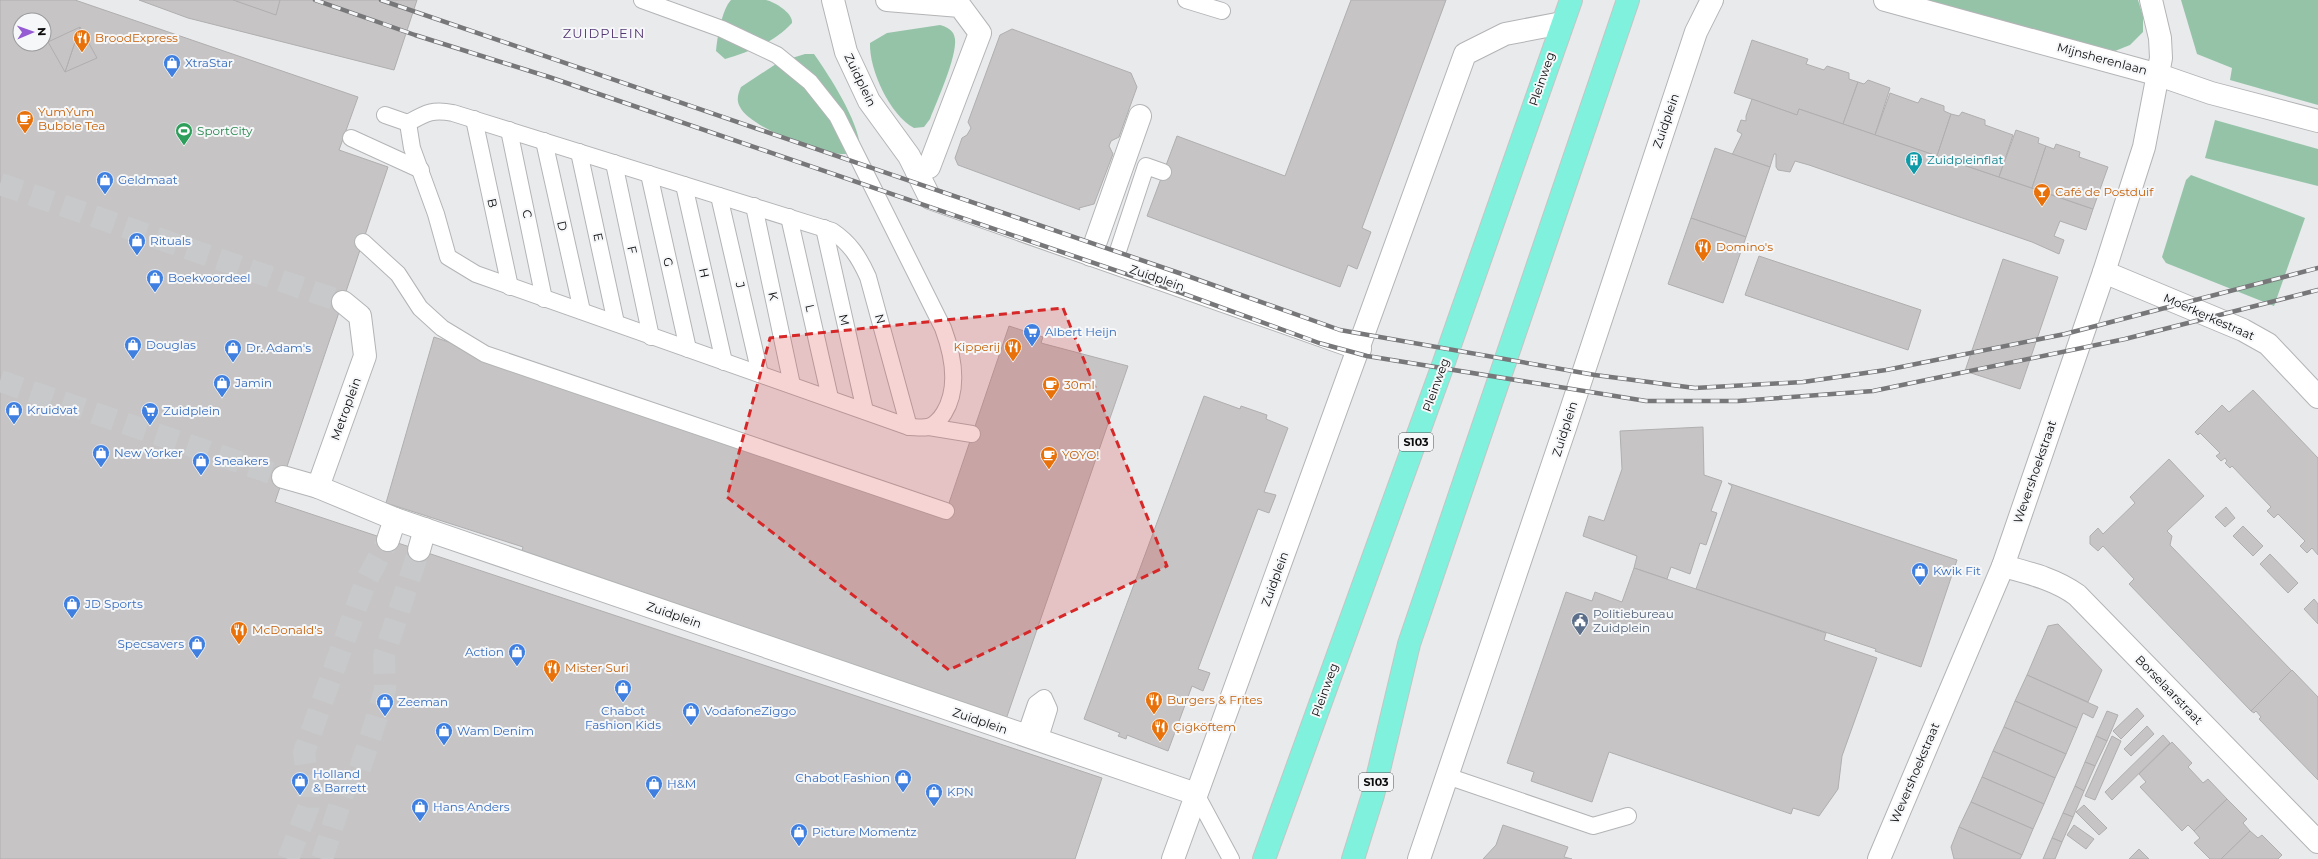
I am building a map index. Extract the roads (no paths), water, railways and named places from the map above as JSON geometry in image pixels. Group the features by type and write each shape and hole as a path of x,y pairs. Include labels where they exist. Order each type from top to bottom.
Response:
{"main road":[{"name":"Pleinweg","path":"1264,859 1443,365 1571,0"},
{"name":"S103","path":"1353,859 1373,795 1409,644 1628,0"}],"street":[{"name":"Zuidplein","path":"833,0 846,52 869,102 909,156 930,198 1360,349"},
{"path":"887,0 958,3 980,33 929,166 917,172"},
{"name":"Zuidplein","path":"1419,859 1566,425 1696,32 1712,0"},
{"name":"Mijnsherenlaan","path":"1885,0 2159,75 2211,93 2318,121"},
{"name":"Wevershoekstraat","path":"1887,855 2003,566 2104,272 2144,147 2159,75 2161,58 2160,38 2151,0"},
{"name":"Zuidplein","path":"318,487 427,523 1032,739 1196,794 1360,349 1465,54 1505,34 1562,23"},
{"path":"1101,258 1140,116"},
{"name":"Moerkerkestraat","path":"2104,272 2243,330 2268,344 2318,397"},
{"name":"Metroplein","path":"318,487 366,356 360,316 343,302"},
{"path":"283,477 318,487"},
{"path":"388,540 399,514"},
{"path":"419,550 427,523"},
{"name":"Borselaarstraat","path":"2003,566 2053,581 2063,585 2077,595 2318,842"},
{"path":"1173,859 1196,794"}],"lane":[{"path":"642,0 722,29 777,55 810,82 837,116 943,328 952,362 953,395 941,418 929,427"},
{"path":"1186,0 1222,11"},
{"name":"N","path":"408,123 428,112 440,111 474,119 824,228 845,240 859,257 868,277 909,427"},
{"path":"385,116 408,123 412,148 436,214 448,257 476,274 909,427 929,427 972,434"},
{"name":"B","path":"474,119 510,287"},
{"name":"C","path":"509,130 544,299"},
{"path":"351,138 421,170"},
{"name":"D","path":"544,141 582,311"},
{"name":"E","path":"579,152 616,323"},
{"name":"F","path":"614,163 651,337"},
{"path":"1101,258 1146,166 1163,172"},
{"name":"G","path":"649,174 688,349"},
{"name":"H","path":"684,184 724,362"},
{"name":"J","path":"719,196 760,374"},
{"name":"K","path":"754,206 792,385"},
{"name":"L","path":"790,217 830,398"},
{"name":"M","path":"824,228 865,411"},
{"path":"363,242 398,274 420,308 442,328 485,354 946,511"},
{"path":"1447,776 1593,826 1628,816"},
{"path":"1196,794 1231,859"}],"tunnel":[{"path":"0,184 343,302"},
{"path":"0,381 283,477"},
{"path":"288,859 308,808 308,782 304,752 365,583 388,540"},
{"path":"322,859 344,791 358,774 375,723 385,690 384,656 419,550"}],"railway":[{"path":"315,0 415,35 549,77 1176,291 1319,343 1367,356 1646,401 1738,401 1873,391 2125,339 2318,290"},
{"path":"381,0 1182,274 1340,330 1595,375 1695,388 1803,382 1886,370 2065,334 2318,268"}],"place":[{"name":"BroodExpress","path":"82,53"},
{"name":"XtraStar","path":"172,78"},
{"name":"YumYum Bubble Tea","path":"25,134"},
{"name":"SportCity","path":"184,146"},
{"name":"Zuidpleinflat","path":"1914,175"},
{"name":"Geldmaat","path":"105,195"},
{"name":"Café de Postduif","path":"2042,207"},
{"name":"Rituals","path":"137,256"},
{"name":"Domino's","path":"1703,262"},
{"name":"Boekvoordeel","path":"155,293"},
{"name":"Albert Heijn","path":"1032,347"},
{"name":"Douglas","path":"133,360"},
{"name":"Kipperij","path":"1013,362"},
{"name":"Dr. Adam's","path":"233,363"},
{"name":"Jamin","path":"222,398"},
{"name":"30ml","path":"1051,400"},
{"name":"Kruidvat","path":"14,425"},
{"name":"Zuidplein","path":"150,426"},
{"name":"New Yorker","path":"101,468"},
{"name":"YOYO!","path":"1049,470"},
{"name":"Sneakers","path":"201,476"},
{"name":"Kwik Fit","path":"1920,586"},
{"name":"JD Sports","path":"72,619"},
{"name":"Politiebureau Zuidplein","path":"1580,636"},
{"name":"McDonald's","path":"239,645"},
{"name":"Specsavers","path":"197,659"},
{"name":"Action","path":"517,667"},
{"name":"Mister Suri","path":"552,683"},
{"name":"Chabot Fashion Kids","path":"623,703"},
{"name":"Burgers & Frites","path":"1154,715"},
{"name":"Zeeman","path":"385,717"},
{"name":"VodafoneZiggo","path":"691,726"},
{"name":"Çiğköftem","path":"1160,742"},
{"name":"Wam Denim","path":"444,746"},
{"name":"Chabot Fashion","path":"903,793"},
{"name":"Holland & Barrett","path":"300,796"},
{"name":"H&M","path":"654,799"},
{"name":"KPN","path":"934,807"},
{"name":"Hans Anders","path":"420,822"},
{"name":"Picture Momentz","path":"799,847"}],"district":[{"name":"ZUIDPLEIN","path":"604,33"}]}
